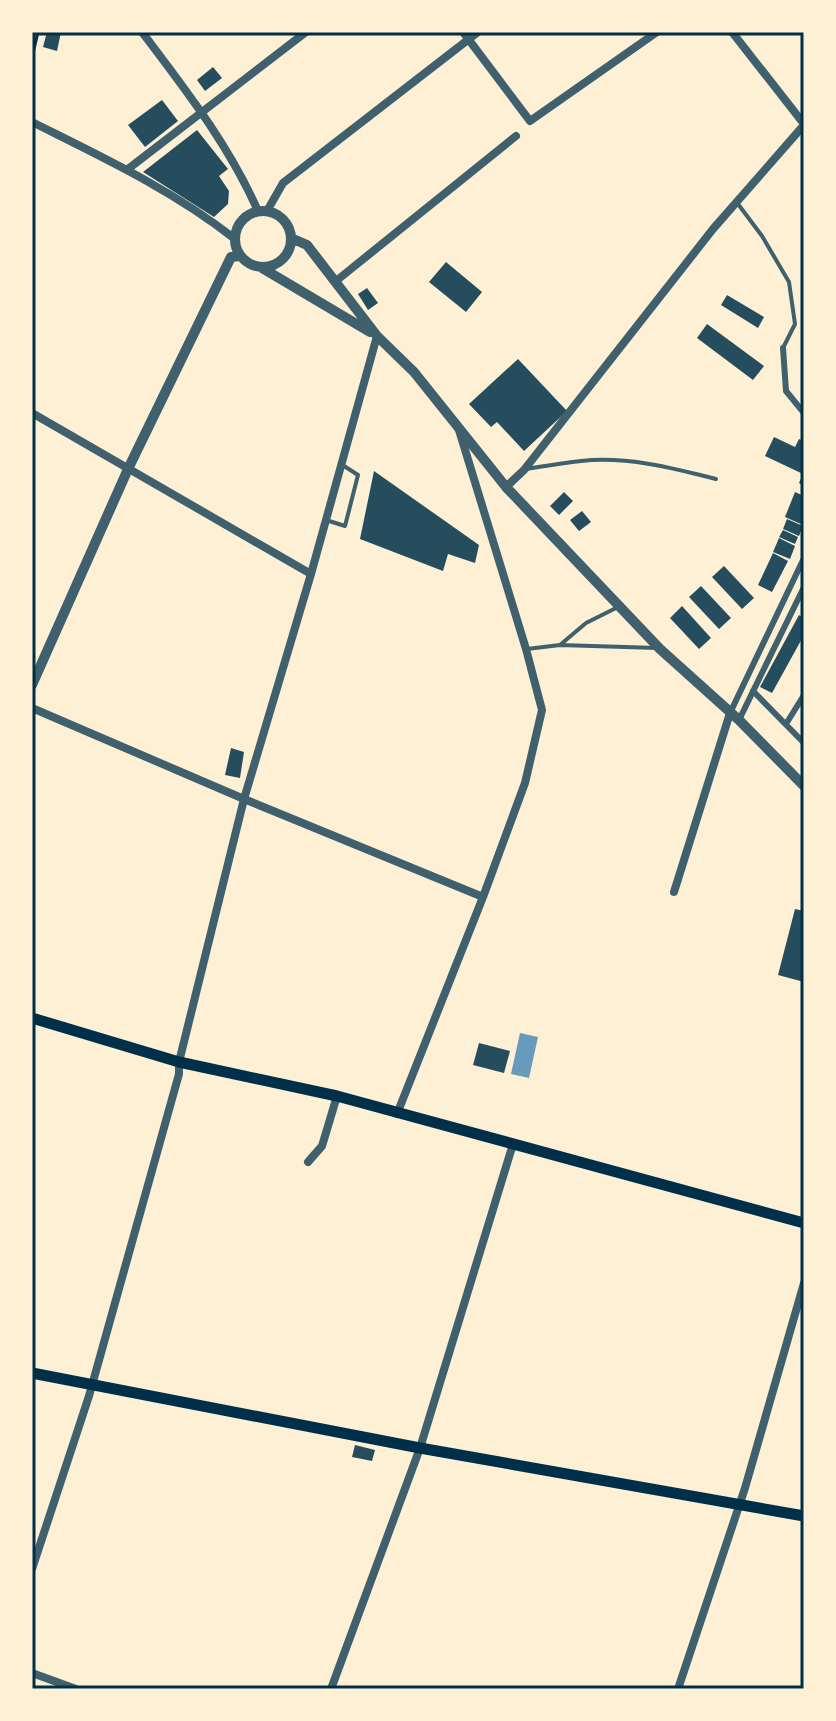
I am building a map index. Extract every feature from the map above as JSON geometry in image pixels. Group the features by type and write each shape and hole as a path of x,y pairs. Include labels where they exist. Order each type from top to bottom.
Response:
{"main road":[{"path":"32,1018 179,1062 337,1096 804,1223"},
{"path":"32,1373 420,1448 804,1516"}],"street":[{"path":"142,32 203,113 263,211 284,220 291,238 286,255 271,266 262,268"},
{"path":"128,169 306,32"},
{"path":"377,336 262,268 246,262 240,256 235,239 241,221 263,211 283,183 466,36 478,32"},
{"path":"466,36 530,121 657,32"},
{"path":"506,487 524,470 737,202 804,125 732,32"},
{"path":"32,122 128,169 215,223 235,239"},
{"path":"336,281 516,136"},
{"path":"291,238 307,245 377,336 414,372 506,487 660,649 735,717 804,786"},
{"path":"32,685 128,469 231,257 240,256"},
{"path":"32,1569 92,1384 179,1074 179,1062 244,799 377,336"},
{"path":"783,348 786,391 804,413"},
{"path":"32,413 311,574"},
{"path":"397,1114 525,783 542,710 457,425"},
{"path":"674,892 735,717 804,558"},
{"path":"735,717 753,691 804,587"},
{"path":"795,605 804,611"},
{"path":"753,691 804,743"},
{"path":"786,724 804,695"},
{"path":"32,708 483,897"},
{"path":"308,1162 322,1146 337,1096"},
{"path":"331,1689 420,1448 513,1144"},
{"path":"678,1689 739,1504 804,1283"},
{"path":"32,1673 76,1689"}],"lane":[{"path":"737,202 762,236 789,282 795,324 783,348"},
{"path":"524,470 583,460 618,460 716,479"},
{"path":"326,520 345,526 358,475 341,464"},
{"path":"560,645 586,623 620,606"},
{"path":"526,649 560,645 660,649"}],"path":[{"path":"32,58 38,32"}],"water":[{"path":"520,1033 538,1037 529,1078 511,1074"}],"building":[{"path":"47,32 61,32 57,51 43,47"},
{"path":"213,67 222,78 205,91 197,80"},
{"path":"162,100 178,121 145,147 128,125"},
{"path":"197,130 228,169 219,176 229,191 228,204 214,217 143,172"},
{"path":"446,262 482,292 466,312 429,282"},
{"path":"367,288 378,303 368,310 358,294"},
{"path":"727,295 764,317 758,328 721,305"},
{"path":"707,324 764,366 753,380 697,338"},
{"path":"518,359 567,411 524,451 497,422 491,427 469,404"},
{"path":"774,437 795,447 799,439 804,441 804,486 799,483 803,474 765,456"},
{"path":"374,471 479,545 475,563 448,554 443,571 360,539"},
{"path":"564,492 573,501 559,515 550,506"},
{"path":"795,492 804,496 803,525 785,517"},
{"path":"582,511 591,522 579,531 570,520"},
{"path":"787,519 803,526 799,536 783,529"},
{"path":"783,530 798,537 795,544 779,537"},
{"path":"779,538 795,546 790,559 773,552"},
{"path":"773,553 788,561 772,592 758,585"},
{"path":"724,566 754,598 742,609 712,577"},
{"path":"701,586 731,618 719,629 689,597"},
{"path":"682,606 711,638 699,649 670,618"},
{"path":"799,615 804,618 804,635 772,693 760,687"},
{"path":"231,748 244,752 240,778 225,775"},
{"path":"795,909 804,911 804,982 778,975"},
{"path":"479,1043 510,1051 504,1073 473,1065"},
{"path":"355,1445 375,1450 372,1461 352,1457"}]}
